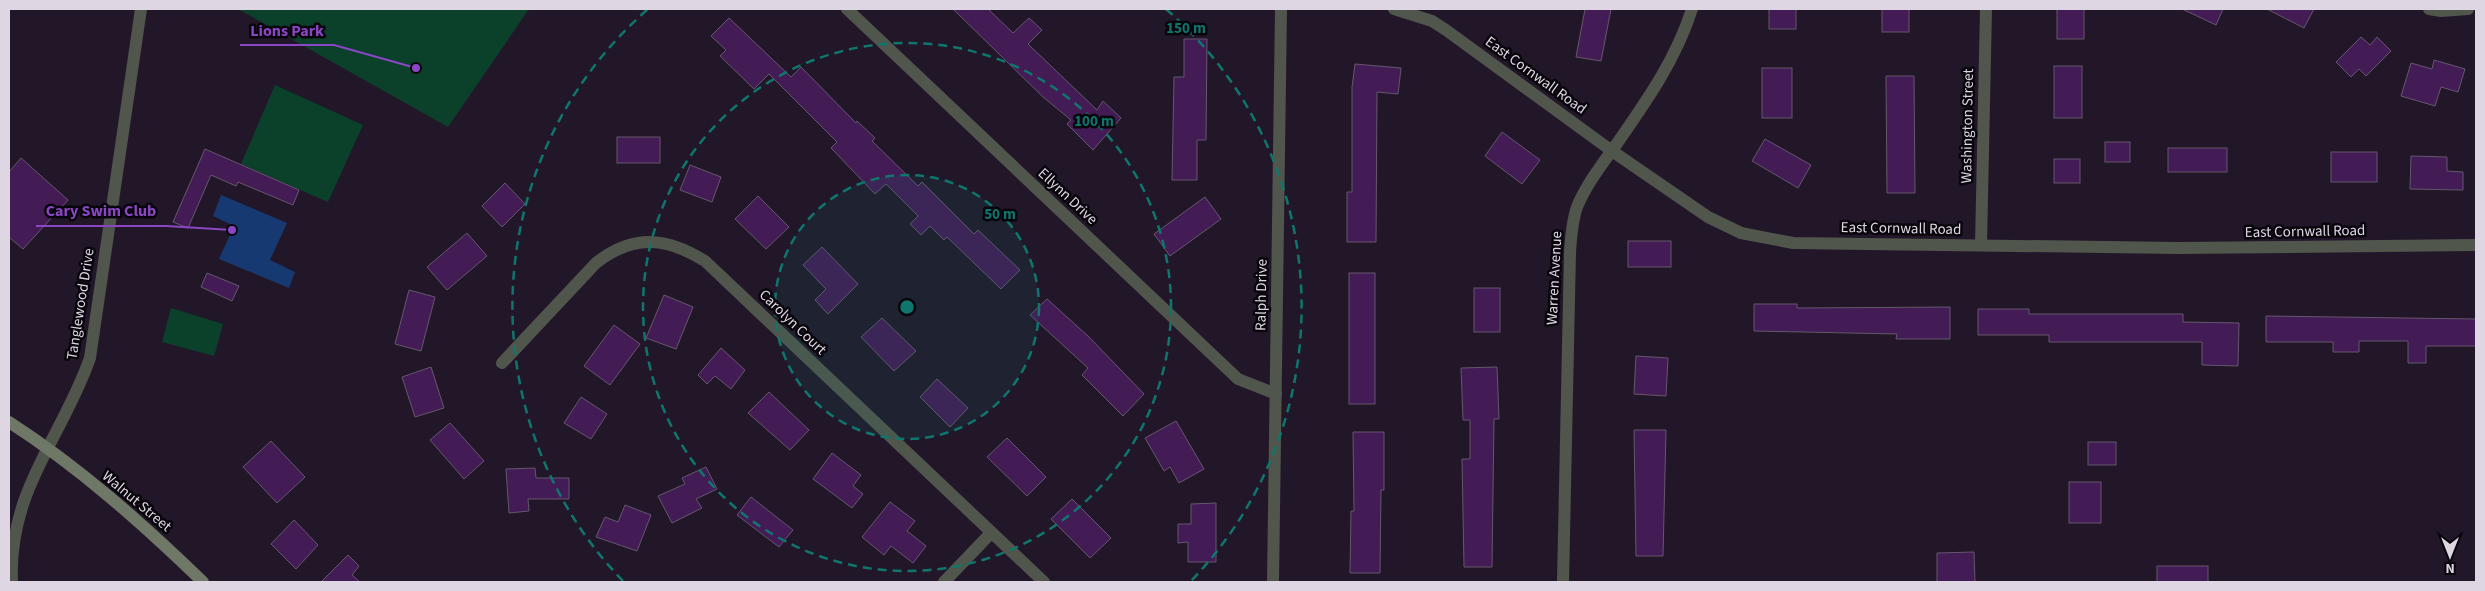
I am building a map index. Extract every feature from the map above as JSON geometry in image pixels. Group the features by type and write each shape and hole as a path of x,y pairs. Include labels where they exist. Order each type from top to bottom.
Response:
{"main road":[{"name":"Walnut Street","path":"9,422 48,447 158,539 203,582"}],"street":[{"name":"Tanglewood Drive","path":"12,582 15,530 29,484 80,386 90,358 141,9"},
{"name":"Ellynn Drive","path":"847,9 1238,379 1276,394"},
{"name":"Ralph Drive","path":"1273,582 1281,9"},
{"name":"East Cornwall Road","path":"1394,9 1432,21 1612,151 1708,217 1741,233 1760,238 1793,243 2178,248 2476,245"},
{"name":"Warren Avenue","path":"1564,582 1569,262 1573,225 1583,194 1666,72 1682,39 1692,9"},
{"name":"Washington Street","path":"1981,245 1986,9"},
{"path":"2429,9 2441,11 2468,9"},
{"name":"Carolyn Court","path":"502,363 596,263 606,255 638,242 674,244 705,260 1044,582"},
{"path":"944,582 991,533"}],"green space":[{"path":"238,9 529,9 448,127"},
{"path":"275,85 363,125 328,202 241,164"},
{"path":"171,308 223,324 214,356 162,342"}],"water":[{"path":"221,195 287,223 270,260 295,272 289,288 219,259 233,228 232,225 213,216"}],"building":[{"path":"953,9 988,9 1013,33 1029,18 1042,30 1028,44 1097,110 1103,101 1121,118 1093,150 1067,124 1071,120 1043,97"},
{"path":"1585,9 1611,9 1601,61 1576,57"},
{"path":"1769,9 1796,9 1796,29 1769,29"},
{"path":"1882,9 1909,9 1909,32 1882,32"},
{"path":"2057,9 2084,9 2084,39 2057,39"},
{"path":"2182,9 2223,9 2216,25"},
{"path":"2267,9 2314,9 2304,28"},
{"path":"729,18 791,77 801,67 856,123 857,121 875,138 872,141 918,186 922,182 974,234 978,230 1020,270 1001,289 947,237 944,240 930,226 921,235 910,224 918,216 886,184 875,194 831,148 837,142 769,74 754,89 720,56 726,50 711,36"},
{"path":"2361,37 2370,45 2377,37 2391,51 2366,76 2359,69 2351,77 2336,62"},
{"path":"1184,39 1207,39 1206,140 1197,140 1197,180 1172,180 1174,77 1184,77"},
{"path":"2434,60 2465,69 2458,92 2441,87 2435,106 2401,96 2411,63 2432,69"},
{"path":"1355,64 1401,68 1398,94 1377,92 1376,242 1347,242 1347,192 1352,192 1352,87"},
{"path":"2054,66 2082,66 2082,118 2054,118"},
{"path":"1762,68 1792,68 1792,118 1762,118"},
{"path":"1886,76 1914,76 1915,193 1887,193"},
{"path":"1502,132 1540,160 1522,184 1485,156"},
{"path":"617,137 660,137 660,163 617,163"},
{"path":"1765,139 1811,165 1798,188 1752,161"},
{"path":"2105,142 2130,142 2130,162 2105,162"},
{"path":"2168,148 2227,148 2227,172 2168,172"},
{"path":"205,149 299,190 293,205 238,182 236,186 211,175 188,228 173,222"},
{"path":"2331,152 2377,152 2377,182 2331,182"},
{"path":"2411,156 2447,157 2447,171 2463,172 2463,190 2410,189"},
{"path":"21,158 68,200 23,249 9,237 9,172"},
{"path":"2054,159 2080,159 2080,183 2054,183"},
{"path":"690,165 721,177 712,202 680,190"},
{"path":"505,183 525,204 502,227 482,206"},
{"path":"758,196 789,227 766,249 735,219"},
{"path":"1205,197 1221,219 1170,256 1154,234"},
{"path":"467,233 487,256 447,290 427,267"},
{"path":"1628,241 1671,241 1671,267 1628,267"},
{"path":"822,247 858,284 828,314 815,300 826,289 803,265"},
{"path":"207,273 239,286 232,301 201,287"},
{"path":"1349,273 1375,273 1375,404 1349,404"},
{"path":"1474,288 1500,288 1500,332 1474,332"},
{"path":"409,290 435,297 421,351 395,344"},
{"path":"664,295 693,307 676,349 646,338"},
{"path":"1047,299 1089,337 1144,394 1123,416 1082,375 1088,368 1030,315"},
{"path":"1754,304 1797,304 1797,308 1950,307 1950,339 1896,339 1897,334 1754,331"},
{"path":"1978,309 2029,309 2029,314 2183,314 2183,322 2239,323 2238,366 2202,365 2202,342 2049,342 2049,335 1978,335"},
{"path":"2266,316 2476,319 2476,346 2426,346 2426,363 2408,363 2408,341 2359,341 2359,352 2333,352 2333,342 2266,342"},
{"path":"882,318 916,351 894,371 861,337"},
{"path":"614,325 640,344 610,385 584,366"},
{"path":"721,348 745,370 731,389 715,376 707,384 698,375"},
{"path":"1636,356 1668,358 1666,396 1634,394"},
{"path":"431,367 444,408 415,417 402,377"},
{"path":"1497,367 1499,419 1494,419 1492,567 1464,567 1462,459 1470,459 1470,420 1463,420 1461,368"},
{"path":"937,379 968,408 950,427 920,397"},
{"path":"769,392 809,430 790,450 748,413"},
{"path":"581,397 607,414 591,439 564,423"},
{"path":"1176,421 1204,469 1179,483 1170,467 1164,471 1145,438"},
{"path":"450,423 484,461 464,479 430,440"},
{"path":"1634,430 1666,430 1663,556 1636,556"},
{"path":"1353,432 1384,432 1384,490 1381,490 1380,573 1350,573 1351,511 1354,511"},
{"path":"1007,438 1046,477 1027,496 987,457"},
{"path":"271,441 305,477 277,503 243,467"},
{"path":"2088,442 2116,442 2116,465 2088,465"},
{"path":"832,453 861,475 853,486 863,494 852,508 813,479"},
{"path":"706,467 717,489 696,499 702,508 672,523 658,496 685,484 682,478"},
{"path":"535,468 536,478 569,478 569,499 528,499 529,511 509,513 506,469"},
{"path":"2069,482 2101,482 2101,523 2069,523"},
{"path":"751,497 793,530 779,547 737,515"},
{"path":"1072,499 1111,538 1090,558 1051,519"},
{"path":"890,502 915,521 907,531 926,546 913,563 891,546 884,555 862,537"},
{"path":"1216,503 1216,562 1188,562 1188,542 1178,543 1178,524 1191,524 1191,504"},
{"path":"625,505 651,515 637,551 596,537 605,517 618,522"},
{"path":"294,520 318,545 296,569 271,544"},
{"path":"1974,552 1975,582 1937,582 1937,553"},
{"path":"348,555 359,566 352,575 360,582 321,582"},
{"path":"2157,566 2208,566 2208,582 2157,582"}],"place":[{"name":"Lions Park","path":"416,68"},
{"name":"Cary Swim Club","path":"232,230"}]}
